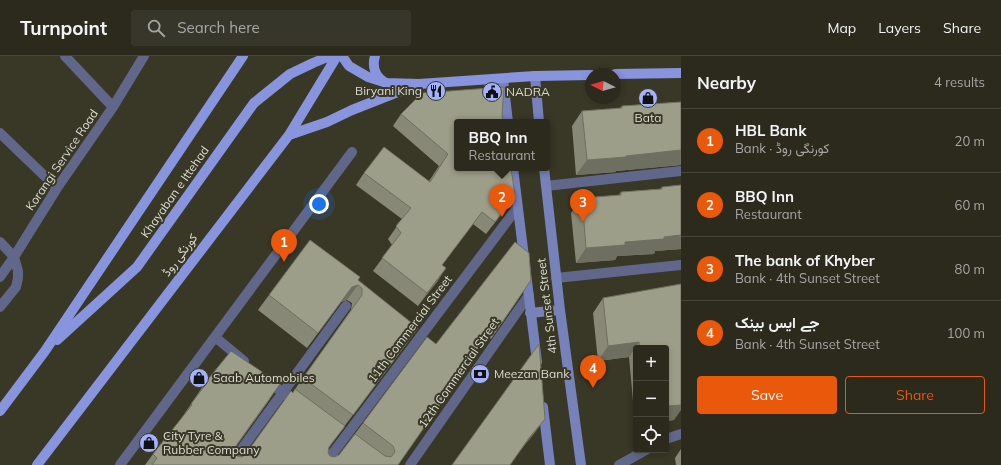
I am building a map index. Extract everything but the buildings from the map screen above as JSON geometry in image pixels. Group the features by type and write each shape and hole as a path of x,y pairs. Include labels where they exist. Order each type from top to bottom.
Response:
{"main road":[{"path":"0,411 45,350 243,56"},
{"name":"Khayaban e Ittehad","path":"45,350 137,267 254,103 290,74 330,56"},
{"name":"کورنگی روڈ","path":"37,465 288,135 337,56"},
{"path":"342,56 349,66 368,78 387,83 419,84 534,76 585,75"},
{"path":"375,56 373,63 374,70 377,76 387,83"},
{"path":"621,74 681,73"},
{"path":"288,135 327,122 352,110 419,84"}],"street":[{"path":"65,56 113,107"},
{"name":"Korangi Service Road","path":"0,277 57,188 113,107 144,56"},
{"path":"534,76 540,119"},
{"path":"503,79 508,119"},
{"path":"0,133 57,188"},
{"path":"120,465 352,152"},
{"name":"4th Sunset Street","path":"513,171 538,374"},
{"name":"4th Sunset Street","path":"544,171 556,278 581,465"},
{"path":"546,186 681,171"},
{"name":"11th Commercial Street","path":"324,465 517,208"},
{"path":"0,242 14,257 18,271 16,287 0,307"},
{"path":"556,278 681,265"},
{"name":"12th Commercial Street","path":"410,465 529,295"},
{"path":"230,465 346,306"},
{"path":"530,313 560,310"},
{"path":"215,337 307,412"},
{"path":"541,397 550,465"},
{"path":"669,439 681,434"},
{"path":"619,465 641,453"}],"place":[{"name":"Biryani King","path":"436,91"},
{"name":"NADRA","path":"492,92"},
{"name":"Bata","path":"648,98"},
{"name":"BBQ Inn","path":"502,217"},
{"name":"The bank of Khyber","path":"583,222"},
{"name":"HBL Bank","path":"284,262"},
{"name":"Meezan Bank","path":"480,374"},
{"name":"Saab Automobiles","path":"199,378"},
{"name":"جے ایس بینک","path":"593,388"},
{"name":"City Tyre & Rubber Company","path":"149,443"}]}
